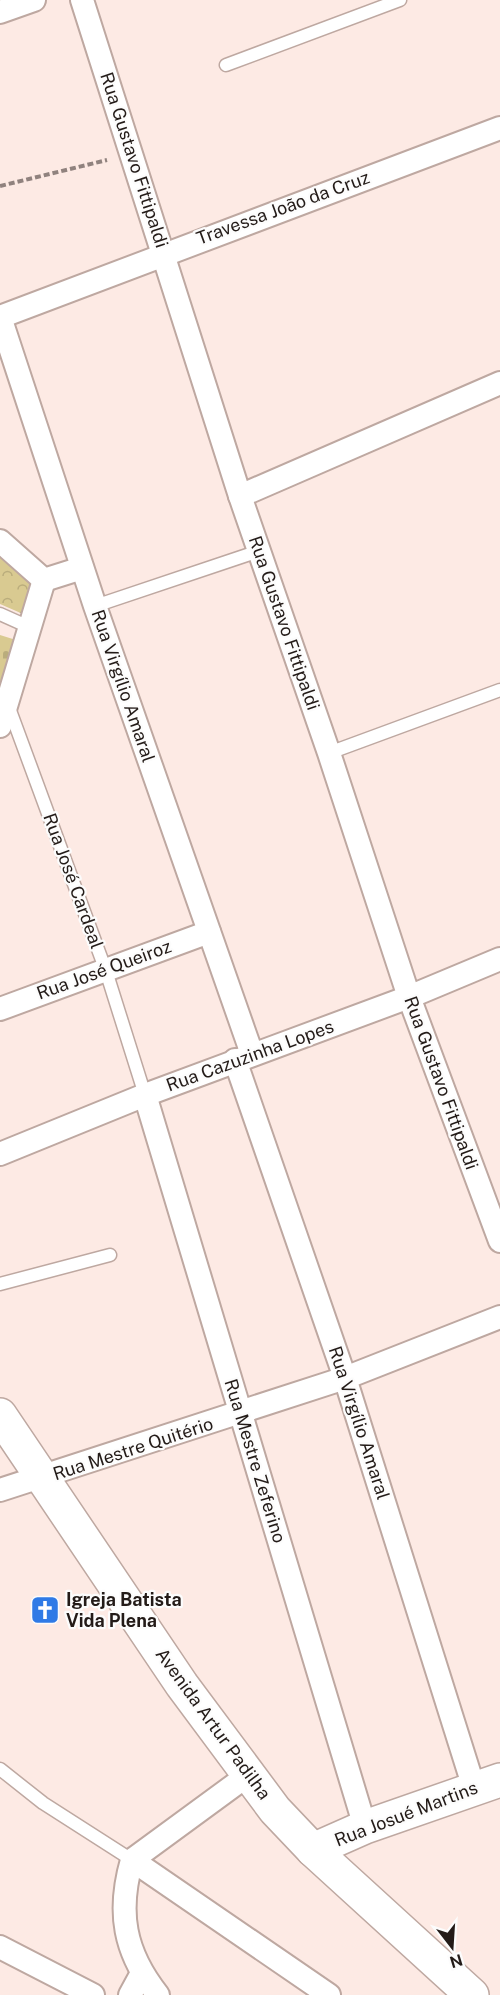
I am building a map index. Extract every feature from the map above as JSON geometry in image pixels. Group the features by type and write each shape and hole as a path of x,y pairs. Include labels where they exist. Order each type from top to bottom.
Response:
{"main road":[{"name":"Avenida Artur Padilha","path":"0,1415 176,1675 275,1810 313,1850 472,1995"},
{"name":"Rua Josué Martins","path":"313,1850 365,1827 487,1784"}],"street":[{"path":"0,12 34,0"},
{"name":"Rua Gustavo Fittipaldi","path":"82,0 129,155 165,252 240,496 329,753 409,998 500,1240"},
{"name":"Travessa João da Cruz","path":"0,317 165,252 500,128"},
{"name":"Rua Virgílio Amaral","path":"0,317 82,568 209,932 244,1057 345,1378 487,1784"},
{"path":"240,496 500,383"},
{"path":"0,541 44,579"},
{"path":"44,579 82,568"},
{"path":"0,726 44,579"},
{"name":"Rua José Queiroz","path":"0,1009 209,932"},
{"name":"Rua Cazuzinha Lopes","path":"0,1154 244,1057 409,998 500,959"},
{"name":"Rua Mestre Zeferino","path":"145,1095 365,1827"},
{"name":"Rua Mestre Quitério","path":"0,1490 43,1478 345,1378 500,1317"},
{"path":"158,1995 142,1973 127,1940 123,1900 132,1860 248,1775"},
{"path":"132,1860 328,1995"},
{"path":"0,1947 93,1995"},
{"path":"130,1995 142,1973"}],"lane":[{"path":"226,64 400,0"},
{"path":"95,606 259,551"},
{"path":"0,615 29,627"},
{"path":"329,753 500,690"},
{"name":"Rua José Cardeal","path":"8,703 106,971 145,1095"},
{"path":"0,1284 110,1255"},
{"path":"0,1770 43,1803 132,1860"}],"path":[{"path":"0,186 129,155"}],"green space":[{"path":"0,557 32,584 23,614 0,604"},
{"path":"0,635 16,640 0,683"}],"place":[{"name":"Igreja Batista Vida Plena","path":"45,1610"}]}
